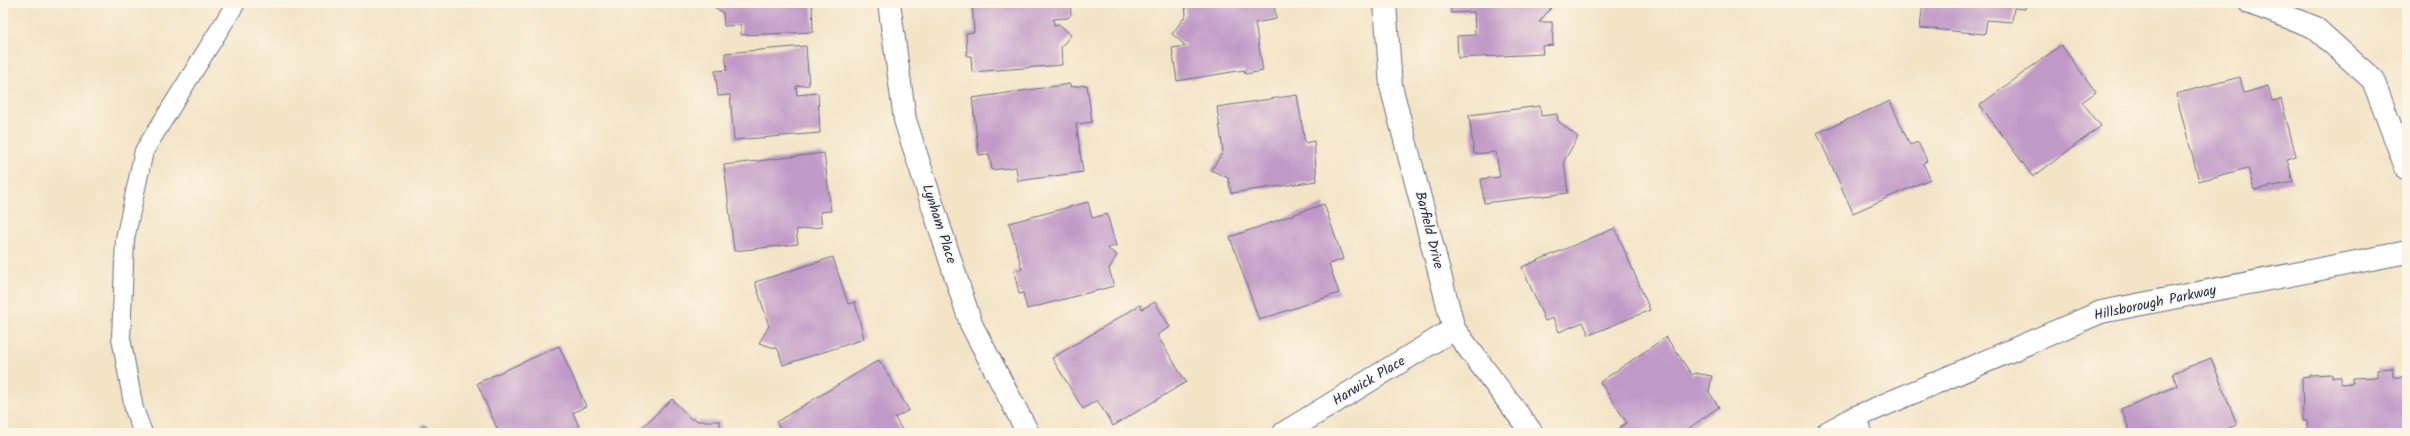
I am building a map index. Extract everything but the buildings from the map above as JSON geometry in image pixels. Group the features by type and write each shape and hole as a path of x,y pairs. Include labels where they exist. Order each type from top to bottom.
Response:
{"street":[{"name":"Lynham Place","path":"889,3 905,120 971,324 1028,433"},
{"name":"Barfield Drive","path":"1385,3 1391,86 1454,329 1532,433"},
{"path":"2250,3 2314,27 2373,80 2407,170"},
{"name":"Hillsborough Parkway","path":"1827,433 1859,425 2101,312 2407,252"},
{"name":"Harwick Place","path":"1284,433 1454,329"}],"lane":[{"path":"143,433 134,408 121,338 125,239 140,166 144,151 236,3"}]}
